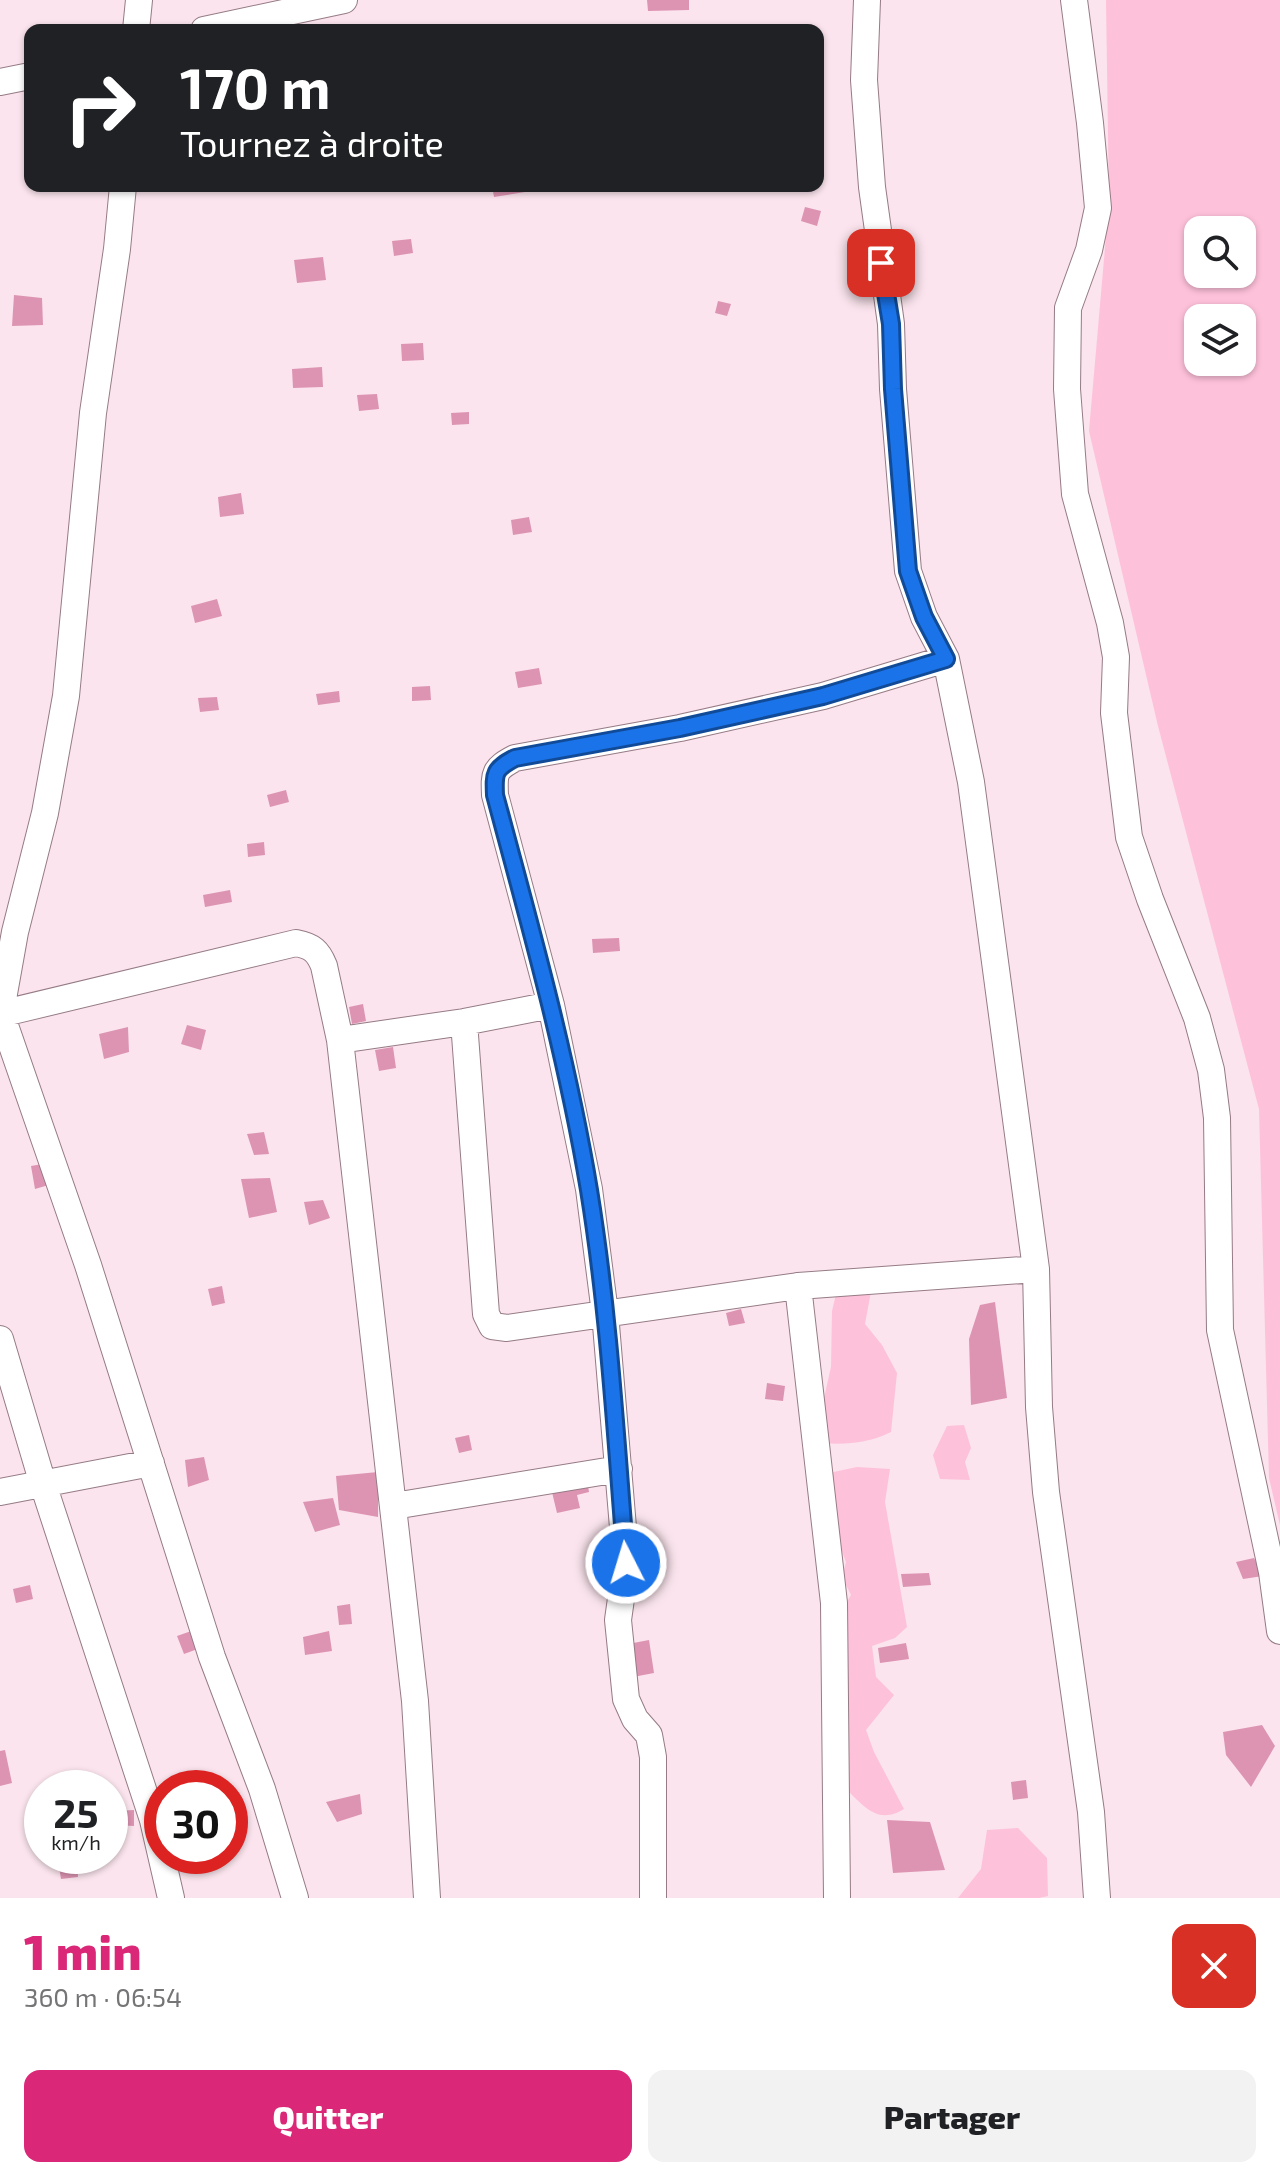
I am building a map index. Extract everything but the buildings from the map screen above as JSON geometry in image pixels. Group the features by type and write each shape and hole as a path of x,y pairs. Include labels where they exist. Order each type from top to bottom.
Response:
{"street":[{"path":"137,24 139,0"},
{"path":"232,24 344,0"},
{"path":"867,0 864,80 872,187 891,324 893,389 908,571 924,617 946,659 971,782 1036,1269 1039,1407 1046,1492 1091,1812 1097,1898"},
{"path":"1074,0 1098,208 1089,250 1068,308 1067,389 1075,494 1110,623 1116,657 1114,713 1129,837 1197,1018 1211,1070 1217,1118 1220,1330 1272,1572 1280,1631"},
{"path":"0,82 24,77"},
{"path":"122,192 93,413 66,696 45,813 15,932 0,1015 88,1265 212,1657 262,1789 295,1898"},
{"path":"653,1898 653,1757 649,1735 635,1719 626,1699 618,1620 626,1563 605,1313 589,1189 551,1005 495,795 494,775 501,765 515,758 680,728 823,696 946,659"},
{"path":"0,1015 296,943 311,946 319,955 340,1040 394,1506 415,1701 427,1898"},
{"path":"340,1040 464,1022 551,1005"},
{"path":"464,1022 488,1320 492,1326 507,1328 798,1286 1036,1269"},
{"path":"798,1286 834,1603 837,1898"},
{"path":"0,1339 43,1484 153,1820 171,1898"},
{"path":"0,1492 151,1463"},
{"path":"394,1506 619,1469"}],"shaded area":[{"path":"1106,0 1280,0 1280,1525 1269,1478 1259,1109 1158,726 1089,431 1109,202"},
{"path":"872,1286 865,1324 882,1345 897,1373 891,1432 857,1442 821,1443 820,1416 831,1367 832,1311 837,1290"},
{"path":"964,1425 971,1448 965,1462 970,1480 940,1479 933,1455 947,1426"},
{"path":"857,1467 890,1469 885,1502 907,1627 895,1638 872,1646 876,1677 894,1695 866,1730 904,1809 887,1815 872,1812 847,1790 841,1612 851,1595 842,1577 846,1562 833,1528 829,1473"},
{"path":"1018,1828 1047,1858 1048,1896 958,1898 981,1869 987,1830"}],"route":[{"path":"626,1563 605,1313 589,1189 551,1005 495,795 494,775 501,765 515,758 680,728 823,696 946,659 924,617 908,571 901,516 891,324 881,263"}]}
